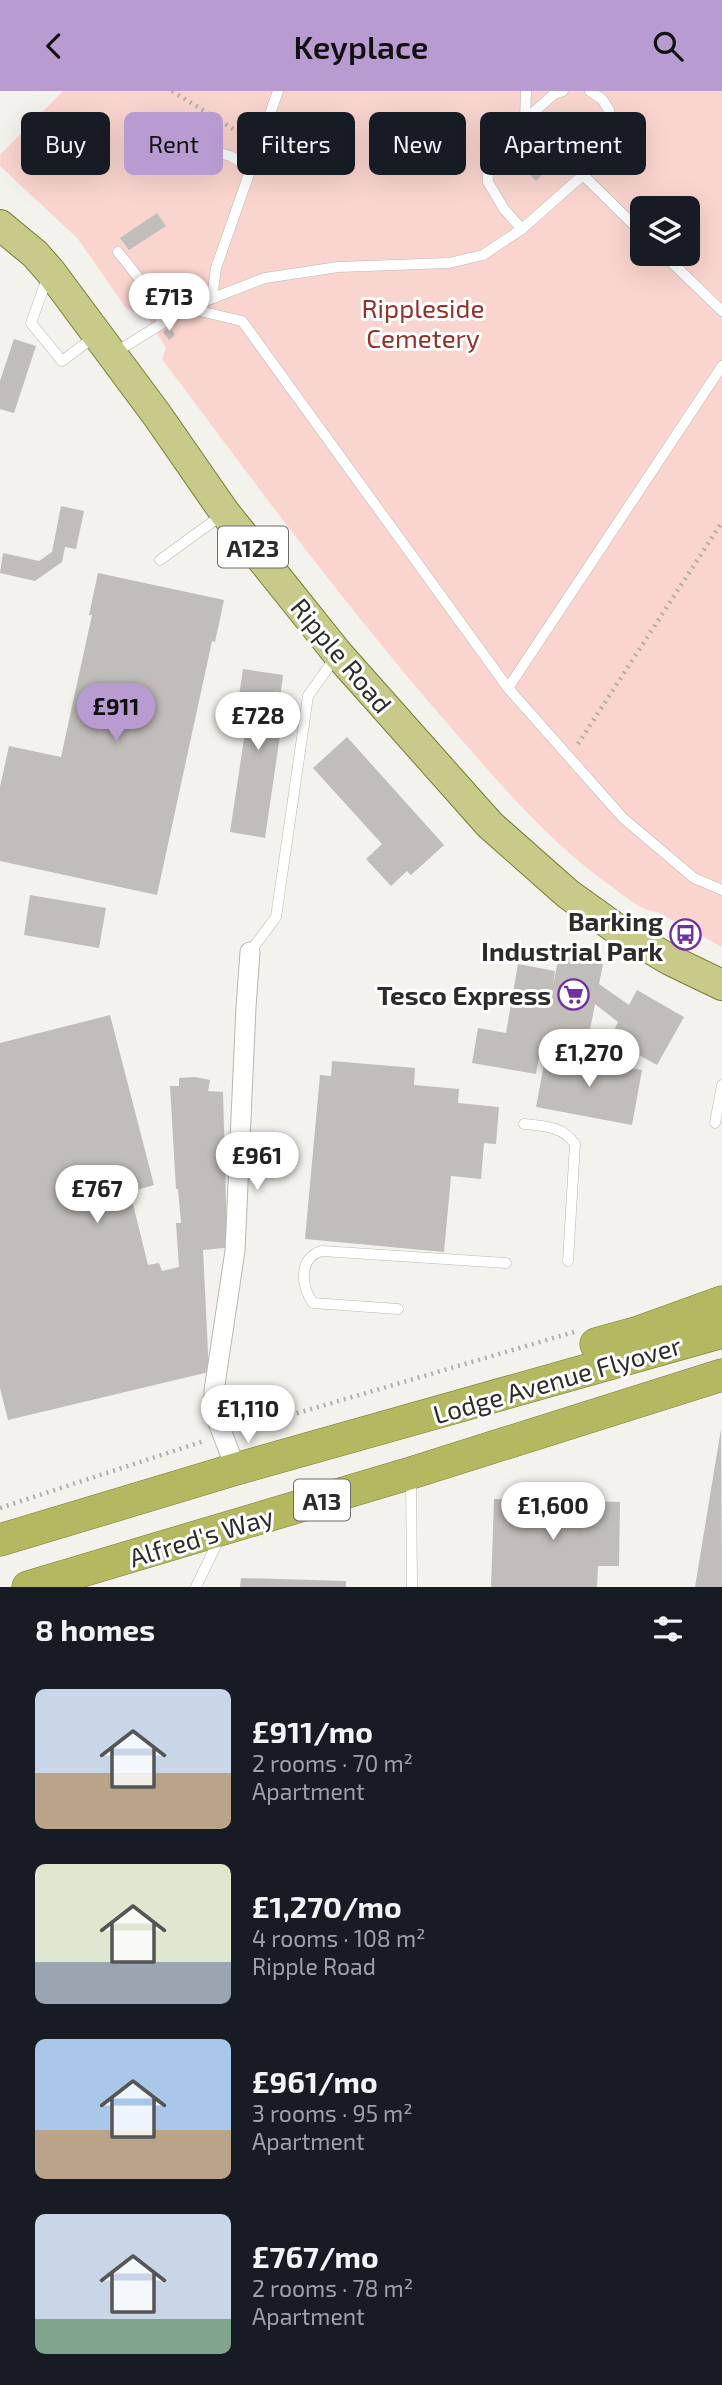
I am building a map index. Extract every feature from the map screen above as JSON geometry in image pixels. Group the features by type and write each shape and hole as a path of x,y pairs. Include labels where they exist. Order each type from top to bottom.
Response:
{"highway":[{"name":"A13","path":"391,1426 472,1380 636,1333 722,1302"},
{"name":"Lodge Avenue Flyover","path":"391,1426 722,1332"},
{"name":"Lodge Avenue Flyover","path":"615,1409 722,1375"},
{"name":"A13","path":"615,1409 722,1384"},
{"name":"Alfred's Way","path":"28,1587 615,1409"},
{"name":"Alfred's Way","path":"0,1540 236,1469 391,1426"}],"main road":[{"name":"Ripple Road","path":"0,225 50,271 226,513 338,654 490,825 568,894 625,934 722,985"}],"street":[{"path":"236,1469 214,1412 214,1391 235,1251 250,951"}],"lane":[{"path":"271,112 278,91"},
{"path":"525,112 526,91"},
{"path":"533,112 554,94 563,91"},
{"path":"590,91 602,99 609,112"},
{"path":"212,298 216,268 248,175"},
{"path":"488,175 488,182 504,209 522,229"},
{"path":"50,271 31,323 62,361 163,323 187,308 265,278 338,267 449,263 483,255 522,229 583,175 630,221"},
{"path":"118,252 149,291 163,323"},
{"path":"675,266 722,311"},
{"path":"187,308 242,321 508,688 623,818 694,878 722,890"},
{"path":"508,688 722,366"},
{"path":"160,560 226,513"},
{"path":"250,951 276,917 308,696 338,654"},
{"path":"715,1123 722,1084"},
{"path":"524,1124 555,1128 570,1136 575,1144 568,1261"},
{"path":"398,1309 313,1303 305,1293 303,1283 308,1259 314,1253 322,1251 506,1263"},
{"path":"411,1473 412,1587"},
{"path":"196,1587 224,1529"}],"path":[{"path":"172,91 237,131"},
{"path":"569,758 722,522"},
{"path":"0,1507 223,1435 579,1330"}],"green space":[{"name":"Rippleside Cemetery","path":"63,91 722,91 722,947 627,899 567,851 508,793 377,640 268,501 162,359 166,348 143,310 134,312 126,308 78,239 0,166 0,155 21,134 21,175 110,175 110,112 42,112"}],"building":[{"path":"530,175 542,175 536,181"},
{"path":"157,213 166,226 129,250 120,238"},
{"path":"170,327 175,335 169,340 163,332"},
{"path":"14,339 36,346 14,413 0,409 0,381"},
{"path":"61,506 84,511 76,549 65,547 62,562 35,581 0,573 3,553 39,561 52,552"},
{"path":"98,573 224,600 215,642 212,641 157,895 0,861 0,787 9,746 61,757 92,615 89,615"},
{"path":"243,669 283,675 278,715 283,715 265,838 230,832 248,712 237,710"},
{"path":"347,737 444,845 411,875 407,871 391,886 366,859 382,844 313,768"},
{"path":"30,895 106,908 99,948 24,935"},
{"path":"559,955 603,964 599,984 629,1005 637,990 684,1017 657,1065 610,1039 618,1022 595,1004 587,1045 543,1037 536,1074 472,1063 478,1028 506,1033 518,964 555,971 553,986"},
{"path":"110,1015 154,1185 130,1192 148,1265 159,1263 162,1271 179,1267 176,1223 181,1223 176,1189 170,1086 179,1086 179,1078 195,1077 210,1080 208,1091 223,1092 227,1235 225,1248 203,1250 209,1372 8,1420 0,1388 0,1043"},
{"path":"554,1053 642,1070 632,1125 536,1107 545,1059 552,1060"},
{"path":"332,1061 415,1068 414,1085 459,1089 458,1103 499,1107 496,1144 484,1143 481,1179 451,1176 444,1252 305,1239 320,1075 331,1076"},
{"path":"721,1429 722,1587 695,1587"},
{"path":"494,1499 620,1502 619,1566 598,1566 597,1587 491,1587"},
{"path":"241,1578 346,1581 346,1587 240,1587"}],"place":[{"name":"Barking Industrial Park","path":"686,935"},
{"name":"Tesco Express","path":"574,994"}]}
